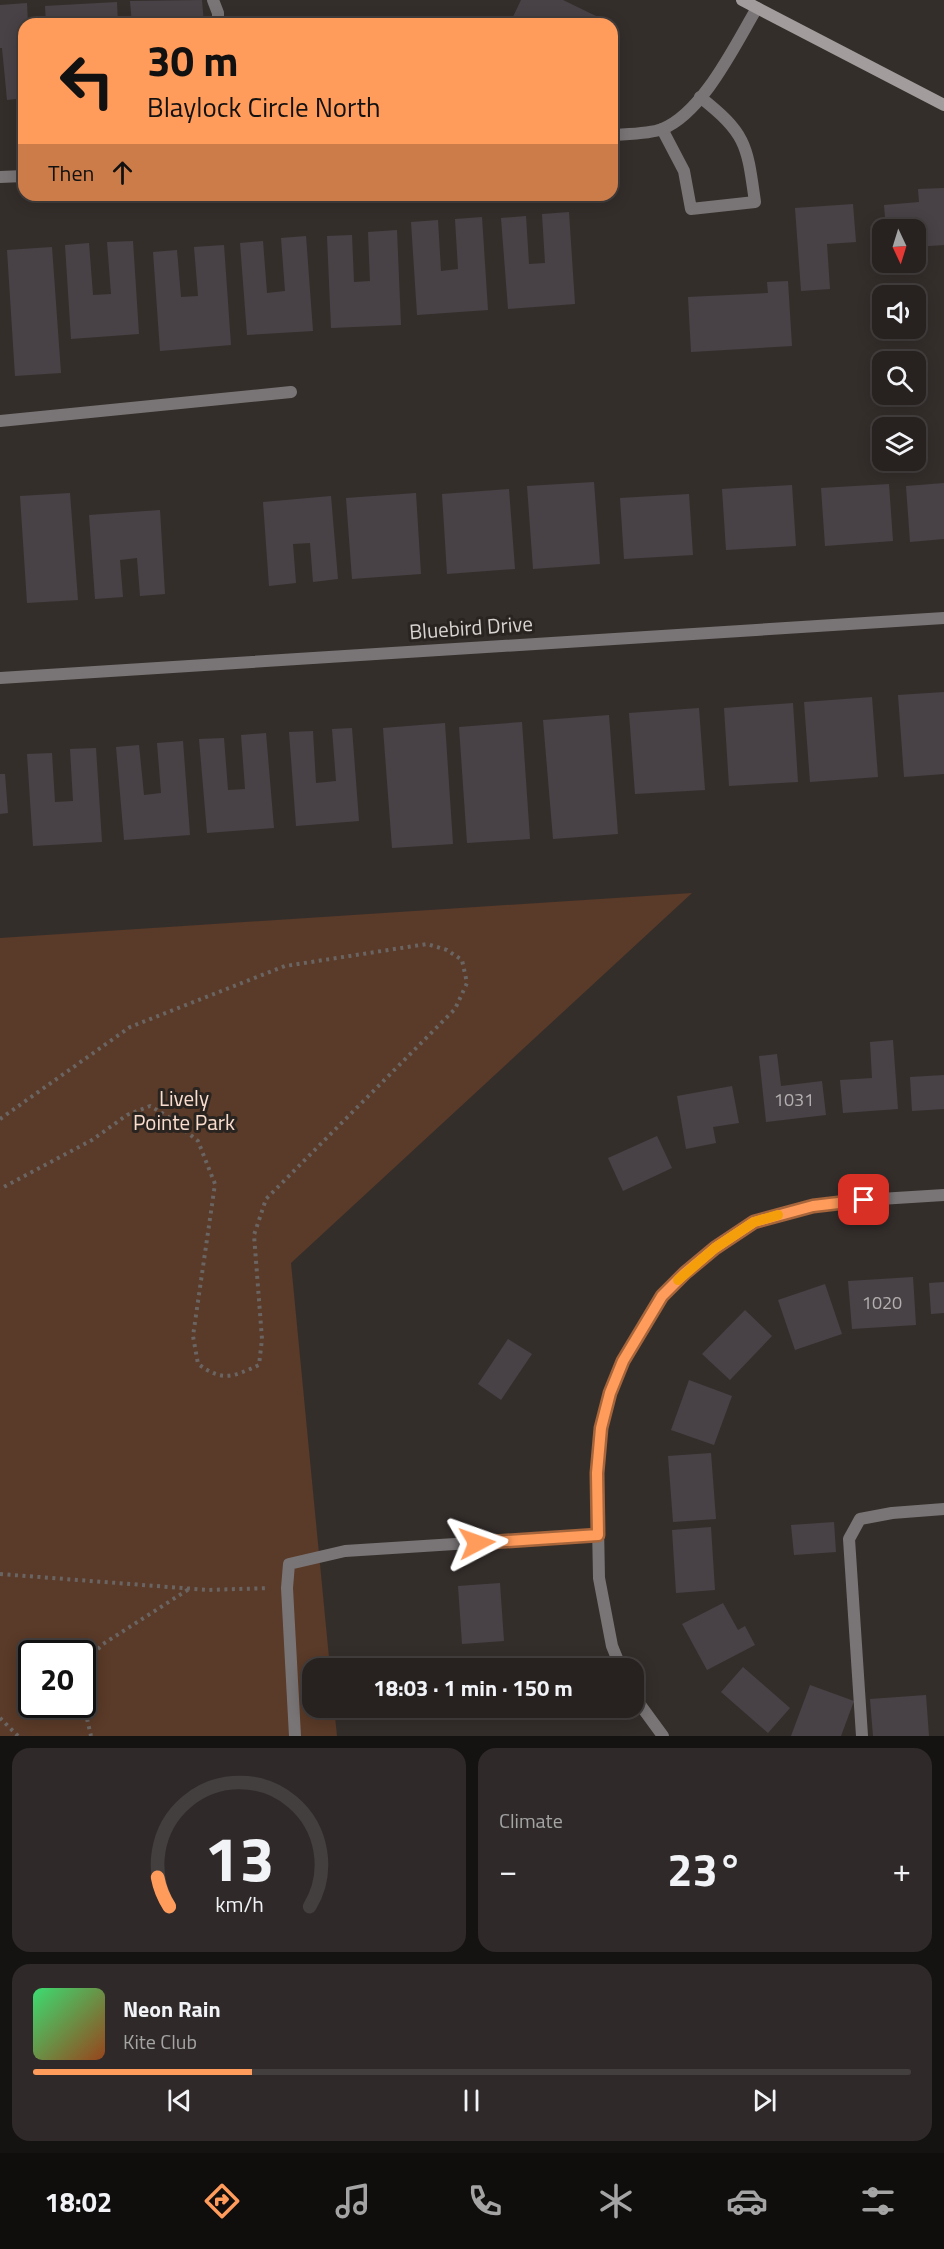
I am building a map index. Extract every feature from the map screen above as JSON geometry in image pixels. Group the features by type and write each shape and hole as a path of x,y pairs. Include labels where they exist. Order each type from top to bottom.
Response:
{"main road":[{"path":"742,0 944,105"}],"street":[{"path":"213,0 218,18"},
{"path":"618,134 662,129 687,113 711,84 758,8"},
{"path":"662,129 684,171 691,209 754,202 750,166 743,138 728,119 700,97"},
{"path":"0,177 18,176"},
{"path":"0,421 291,392"},
{"name":"Bluebird Drive","path":"0,678 944,618"},
{"path":"617,1658 612,1646 599,1578 597,1473 601,1428 610,1393 623,1361 662,1296 715,1248 754,1222 813,1206 944,1195"},
{"path":"862,1736 849,1539 860,1519 892,1513 944,1509"},
{"path":"296,1736 287,1588 288,1564 345,1551 598,1535"},
{"path":"644,1710 663,1736"}],"path":[{"path":"0,1119 130,1027 285,966 427,944 447,950 462,960 466,983 454,1009 266,1199 254,1235 262,1338 259,1365 236,1375 214,1376 198,1364 193,1336 215,1184 198,1141 167,1116 150,1106 128,1115 92,1140 0,1189"},
{"path":"0,1574 208,1590 287,1588"},
{"path":"96,1651 103,1644 190,1588"},
{"path":"0,1718 18,1736"},
{"path":"87,1718 91,1736"}],"green space":[{"name":"Lively Pointe Park","path":"692,893 291,1263 329,1658 302,1658 302,1718 335,1718 337,1736 0,1736 0,938"}],"building":[{"path":"202,0 204,18 131,18 130,1"},
{"path":"521,0 563,0 596,16 595,18 512,18"},
{"path":"117,2 118,18 46,18 45,6"},
{"path":"27,3 28,18 18,18 18,99 7,100 2,48 0,48 0,5"},
{"path":"944,188 944,245 926,246 926,219 885,219 884,205 919,202 918,189"},
{"path":"853,204 856,242 827,244 830,289 801,291 795,208"},
{"path":"569,212 575,304 508,309 501,218 526,216 529,264 545,263 542,214"},
{"path":"482,217 488,310 417,315 411,222 438,220 441,271 458,269 455,219"},
{"path":"397,230 401,325 331,328 327,236 352,235 354,282 370,281 368,232"},
{"path":"306,236 313,331 247,335 240,243 263,241 267,293 285,291 281,238"},
{"path":"133,241 139,334 71,339 65,245 89,243 93,295 111,294 107,242"},
{"path":"224,245 231,345 160,351 153,252 177,250 181,297 198,296 194,247"},
{"path":"52,247 61,373 15,376 7,250"},
{"path":"788,281 792,346 691,352 688,297 768,293 767,282"},
{"path":"594,482 600,564 533,569 527,486"},
{"path":"944,483 944,539 910,542 906,486"},
{"path":"889,484 893,541 825,546 821,488"},
{"path":"792,485 796,546 726,550 722,489"},
{"path":"509,489 515,569 447,574 442,494"},
{"path":"70,493 78,600 27,603 20,496"},
{"path":"416,493 421,574 352,579 346,498"},
{"path":"689,494 693,555 624,559 620,498"},
{"path":"331,496 338,579 313,582 310,543 293,544 296,583 269,586 263,502"},
{"path":"160,510 165,594 140,596 137,558 120,560 123,597 95,599 89,515"},
{"path":"944,692 944,774 904,777 898,695"},
{"path":"872,697 878,777 810,782 804,702"},
{"path":"793,703 798,782 729,786 724,708"},
{"path":"699,708 705,790 635,794 629,713"},
{"path":"609,715 618,834 553,839 543,720"},
{"path":"522,722 530,839 467,843 459,727"},
{"path":"445,723 453,844 392,848 383,728"},
{"path":"352,728 359,821 296,826 289,732 313,731 316,783 336,781 332,729"},
{"path":"266,733 274,828 207,833 199,739 224,738 228,790 245,789 241,735"},
{"path":"183,741 190,835 124,840 116,747 139,745 144,795 161,793 157,743"},
{"path":"96,748 102,842 33,846 27,754 52,753 55,802 73,801 70,749"},
{"path":"0,774 5,774 8,813 0,814"},
{"path":"893,1040 898,1109 843,1113 840,1080 872,1078 870,1042"},
{"path":"777,1054 781,1086 822,1081 826,1115 766,1122 759,1056"},
{"path":"944,1075 944,1109 912,1111 910,1077"},
{"path":"732,1086 739,1123 713,1127 716,1143 686,1149 677,1096"},
{"path":"657,1136 672,1168 623,1191 608,1158"},
{"path":"913,1277 916,1325 852,1329 848,1281"},
{"path":"944,1282 944,1313 931,1314 929,1283"},
{"path":"825,1284 842,1334 795,1350 778,1300"},
{"path":"745,1310 772,1336 730,1380 702,1354"},
{"path":"508,1339 532,1354 501,1400 478,1384"},
{"path":"689,1380 732,1396 714,1445 671,1430"},
{"path":"711,1453 716,1519 673,1522 668,1456"},
{"path":"834,1522 836,1552 794,1555 791,1525"},
{"path":"711,1527 715,1590 676,1593 672,1530"},
{"path":"500,1583 504,1641 462,1644 458,1586"},
{"path":"723,1603 738,1630 745,1626 755,1645 707,1670 682,1624"},
{"path":"743,1667 790,1708 768,1733 721,1692"},
{"path":"810,1685 854,1701 841,1736 791,1736"},
{"path":"926,1695 929,1736 873,1736 870,1699"},
{"path":"504,1718 534,1718 504,1720"}],"slow traffic":[{"path":"678,1280 715,1248 754,1222 778,1215"}],"route":[{"path":"477,1543 598,1535 597,1473 601,1428 610,1393 623,1361 662,1296 715,1248 754,1222 813,1206 864,1200"}]}
